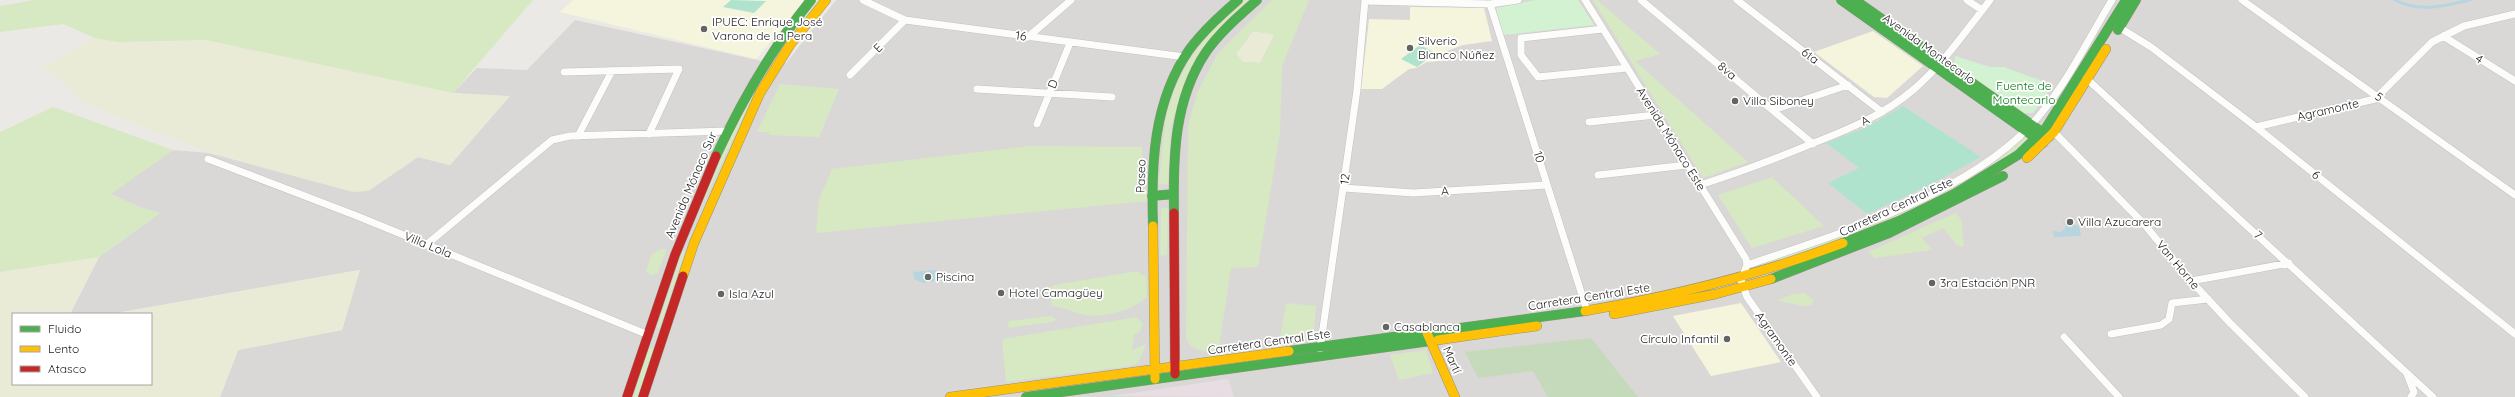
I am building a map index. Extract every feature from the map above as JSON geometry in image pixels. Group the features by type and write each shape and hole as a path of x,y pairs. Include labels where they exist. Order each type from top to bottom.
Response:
{"main road":[{"name":"Avenida Mónaco Sur","path":"627,397 646,334 692,210 727,132 764,62 811,0"},
{"name":"Avenida Mónaco Sur","path":"643,397 694,243 707,210 760,93 790,45 826,0"},
{"name":"Paseo","path":"1155,374 1152,196 1154,148 1160,112 1173,77 1185,57 1206,30 1238,0"},
{"path":"1175,372 1175,134 1188,86 1200,60 1215,40 1257,0"},
{"name":"Avenida Montecarlo","path":"1841,0 1939,65 2028,128 2045,137"},
{"name":"Avenida Montecarlo","path":"1855,0 1939,65"},
{"name":"Carretera Central Este","path":"2116,26 2126,0"},
{"name":"Carretera Central Este","path":"950,397 996,394 1155,374 1320,357 1431,342 1647,309 1742,284 1843,245 1899,221 1954,194 1999,168 2045,137 2116,26 2136,0"},
{"path":"1152,196 1174,194"},
{"path":"692,210 707,210"},
{"path":"680,243 694,243"},
{"name":"Carretera Central Este","path":"1175,372 1320,347 1587,311 1742,284"},
{"name":"Martí","path":"1427,333 1455,397"},
{"path":"646,334 661,340"},
{"name":"Carretera Central Este","path":"1026,397 1155,374"}],"street":[{"name":"16","path":"862,0 905,20 1185,57"},
{"path":"1028,37 1071,0"},
{"path":"1365,0 1490,4 1518,0"},
{"name":"12","path":"1320,357 1320,347 1357,90 1365,0"},
{"name":"Avenida Mónaco Este","path":"1585,0 1700,185 1747,265"},
{"name":"8va","path":"1641,0 1814,144"},
{"name":"6ta","path":"1737,0 1882,112"},
{"path":"1967,0 1982,10"},
{"name":"A","path":"1700,185 1758,167 1814,144 1882,112 1912,91 1939,65 1990,0"},
{"path":"1742,284 1747,265 1851,230 1911,203 1983,165 2028,128 2066,75 2112,0"},
{"name":"5","path":"2242,0 2515,195"},
{"name":"10","path":"1490,4 1509,60 1587,311"},
{"name":"Agramonte","path":"2256,127 2375,99 2432,42 2464,26 2515,14"},
{"name":"E","path":"850,75 905,20"},
{"name":"6","path":"2116,26 2152,47 2256,127 2515,334"},
{"path":"1603,30 1521,38 1521,55 1538,77 1627,68"},
{"name":"4","path":"2444,36 2515,82"},
{"name":"D","path":"1037,124 1070,43"},
{"path":"1509,60 1521,55"},
{"path":"564,72 679,69 649,134"},
{"path":"578,136 612,71"},
{"name":"7","path":"2084,78 2289,263 2433,397"},
{"path":"1773,110 1848,85"},
{"path":"977,89 1112,97"},
{"path":"1589,122 1656,115"},
{"path":"426,244 547,142 560,138 578,136 727,132"},
{"name":"Van Horne","path":"2045,137 2144,224 2191,281 2305,397"},
{"name":"Villa Lola","path":"208,159 426,244 646,334"},
{"path":"1598,175 1687,165"},
{"name":"A","path":"1344,188 1413,193 1547,185"},
{"path":"2191,281 2289,263"},
{"name":"Agramonte","path":"1742,284 1817,397"},
{"path":"2111,334 2161,325 2169,319 2172,303 2208,299"},
{"path":"2064,337 2119,397"},
{"path":"2406,372 2414,392 2411,397"}],"shaded area":[{"name":"IPUEC: Enrique José Varona de la Pera","path":"573,0 807,0 756,59 560,12"},
{"path":"836,0 2515,0 2515,397 220,397 238,350 342,330 359,270 117,313 71,313 99,257 160,213 139,207 110,194 173,150 209,153 368,191 418,157 450,165 509,97 453,93 477,68 527,70 575,20 762,61 786,63"},
{"name":"Silverio Blanco Núñez","path":"1410,7 1484,8 1492,41 1463,45 1447,51 1451,60 1427,62 1416,68 1409,69 1382,89 1361,89 1369,19 1410,20"},
{"path":"1253,31 1275,34 1260,63 1243,62 1236,54"},
{"path":"1873,31 1923,66 1887,98 1874,97 1814,52"},
{"path":"95,38 118,42 206,40 453,93 510,96 450,165 418,157 368,191 353,192 209,153 81,102 69,87 43,67"},
{"path":"1817,103 1844,123 1813,136 1788,114"},
{"path":"793,212 814,214 815,247 788,253"},
{"path":"663,218 675,220 669,235 648,233"},
{"path":"1943,228 1957,245 1932,250 1922,238"},
{"path":"99,257 71,313 12,313 12,385 152,385 152,313 117,313 360,270 342,330 238,350 220,397 0,397 0,272"},
{"name":"Círculo Infantil","path":"1741,303 1781,362 1711,376 1673,316"},
{"path":"1656,322 1670,347 1614,357 1601,332"},
{"path":"1591,338 1638,397 1548,397 1533,371 1478,378 1465,352"},
{"path":"1002,339 1005,372 907,387 907,355"},
{"path":"1228,379 1234,397 1112,396"}],"green space":[{"path":"34,0 533,0 453,93 206,40 118,42 95,38 63,24 0,32 0,6"},
{"path":"731,0 766,1 754,13 723,7"},
{"path":"817,0 821,0 754,94 704,201 701,202 726,144 763,74"},
{"path":"1244,0 1252,0 1185,83 1171,126 1168,182 1166,185 1159,184 1165,123 1176,86 1193,55 1204,40"},
{"path":"1272,0 1309,0 1282,66 1280,133 1258,267 1231,268 1220,340 1221,351 1210,352 1201,351 1193,347 1186,339 1188,126 1197,93 1218,53","holes":["1253,31 1275,35 1260,63 1243,62 1236,54"]},
{"path":"1536,0 1578,0 1594,25 1503,35 1496,8"},
{"path":"1593,0 1597,0 1660,54 1635,61 1748,162 1703,178"},
{"path":"1420,45 1436,53 1417,67 1401,59"},
{"name":"Fuente de Montecarlo","path":"1955,56 1990,67 2004,67 2053,85 2033,113 2024,113 1954,65"},
{"path":"780,84 839,89 819,137 769,135 769,132 757,132"},
{"path":"1903,106 1981,157 1930,185 1867,214 1828,183 1859,168 1826,143 1865,128"},
{"path":"53,107 173,150 111,194 139,207 160,213 99,257 0,272 0,132"},
{"path":"2025,138 2028,139 1994,167 1944,195 1845,239 1764,266 1762,264 1843,236 1942,193 1992,165"},
{"path":"1030,146 1142,147 1147,201 816,233 819,200 832,169"},
{"path":"1772,177 1824,226 1752,248 1718,195"},
{"path":"1165,207 1168,209 1167,254 1162,256 1160,254 1161,209"},
{"path":"1955,213 1961,219 1964,245 1962,247 1957,245 1943,228 1922,238 1932,250 1875,258 1868,252"},
{"path":"661,249 667,249 657,274 651,275 646,271 651,255"},
{"path":"685,251 660,327 657,328 682,252"},
{"path":"1137,271 1146,277 1147,297 1141,302 1127,309 1110,314 1093,316 1052,306 1049,288 1055,285"},
{"path":"1805,293 1813,300 1811,305 1803,306 1777,300 1794,294"},
{"path":"1286,303 1316,306 1313,339 1279,344"},
{"path":"1051,316 1056,319 1053,322 1007,328 1010,321"},
{"path":"1137,317 1143,324 1140,332 1134,334 1132,350 1146,344 1138,363 1130,366 1006,382 1002,339"},
{"path":"650,348 654,350 639,397 634,397 647,350"},
{"path":"1426,350 1433,373 1399,380 1390,355"}],"water":[{"path":"2062,221 2079,226 2081,236 2054,237 2053,231 2060,232 2065,229 2066,226"},
{"name":"Piscina","path":"936,270 943,276 944,280 923,283 914,279 913,272"}],"waterway":[{"path":"2395,0 2404,4 2423,7 2441,6 2470,0"}],"traffic: fast":[{"path":"716,156 746,94 783,36 811,0"},
{"path":"1153,226 1153,161 1165,98 1173,77 1189,50 1209,27 1238,0"},
{"path":"1174,213 1174,171 1177,130 1187,89 1195,70 1211,45 1230,24 1257,0"},
{"path":"1841,0 2043,143"},
{"path":"1855,0 2049,137"},
{"path":"1843,243 1899,221 1954,194 2018,155 2046,128 2126,0"},
{"path":"2118,30 2136,0"},
{"path":"1771,279 1860,246 1918,220 2003,176"},
{"path":"1152,196 1174,194"},
{"path":"1289,351 1585,311"},
{"path":"1026,397 1438,340"}],"traffic: slow":[{"path":"683,276 694,243 760,93 790,45 826,0"},
{"path":"2027,158 2054,132 2106,49"},
{"path":"1153,226 1155,379"},
{"path":"1585,311 1651,299 1716,284 1780,266 1843,243"},
{"path":"1614,314 1716,294 1771,279"},
{"path":"1438,340 1537,326"},
{"path":"1427,333 1455,397"},
{"path":"950,397 1289,351"}],"traffic: jam":[{"path":"627,397 675,255 716,156"},
{"path":"1174,213 1175,374"},
{"path":"643,397 683,276"}],"place":[{"name":"IPUEC: Enrique José Varona de la Pera","path":"704,29"},
{"name":"Silverio Blanco Núñez","path":"1410,48"},
{"name":"Villa Siboney","path":"1735,101"},
{"name":"Villa Azucarera","path":"2070,222"},
{"name":"Piscina","path":"928,277"},
{"name":"3ra Estación PNR","path":"1932,283"},
{"name":"Hotel Camagüey","path":"1001,293"},
{"name":"Isla Azul","path":"721,294"},
{"name":"Casablanca","path":"1386,327"},
{"name":"Círculo Infantil","path":"1727,339"}]}
